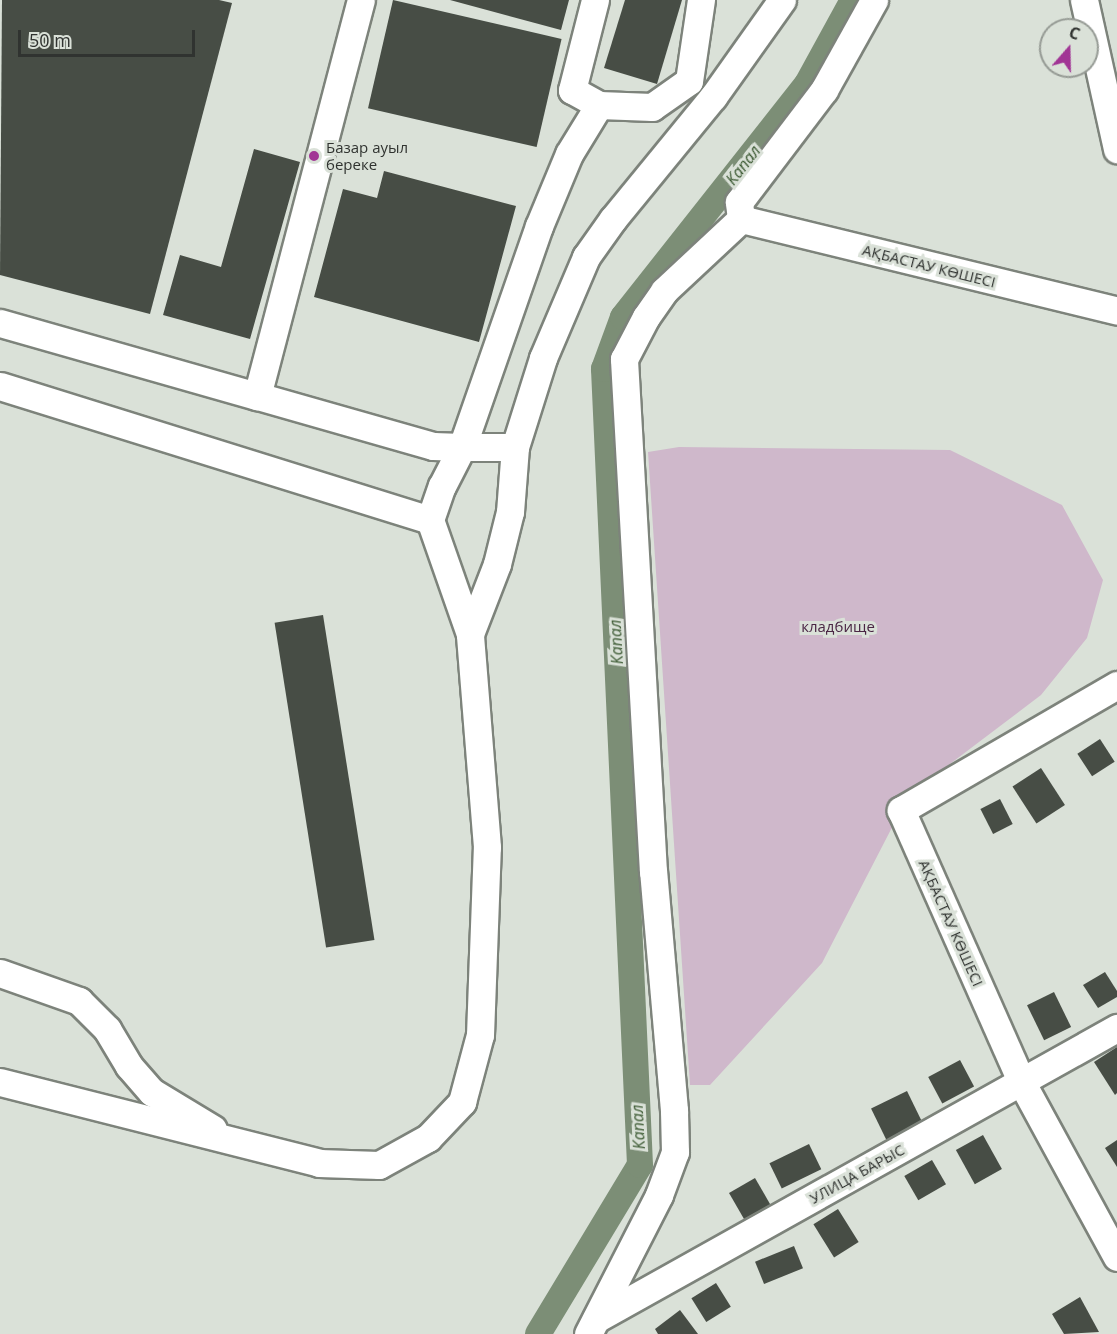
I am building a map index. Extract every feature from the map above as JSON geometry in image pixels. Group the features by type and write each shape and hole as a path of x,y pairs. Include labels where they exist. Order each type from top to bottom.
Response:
{"street":[{"path":"257,396 361,0"},
{"path":"595,0 573,90 598,105 652,107 689,81 701,0"},
{"path":"470,634 497,564 510,512 515,447 543,358 586,257 613,219 713,97 782,0"},
{"path":"592,1326 659,1195 675,1152 674,1110 653,873 624,359 646,317 664,291 741,219 739,202 824,90 874,0"},
{"path":"1084,0 1117,149"},
{"path":"0,1082 319,1163 379,1165 428,1138 462,1102 480,1035 487,847 470,634 430,520 442,486 462,447 539,226 569,154 598,105"},
{"name":"АҚБАСТАУ КӨШЕСІ","path":"741,219 1117,311"},
{"path":"0,323 433,446 515,447"},
{"path":"0,386 430,520"},
{"name":"АҚБАСТАУ КӨШЕСІ","path":"1117,686 901,810 1022,1083 1117,1257"},
{"path":"0,973 79,1001 107,1029 129,1066 152,1092 237,1144"},
{"name":"УЛИЦА БАРЫС","path":"592,1326 1117,1028"}],"green space":[{"name":"кладбище","path":"679,447 950,450 1062,505 1103,580 1087,638 1041,695 942,770 901,810 822,963 710,1085 690,1085 648,452"}],"building":[{"path":"2,0 219,0 232,3 150,314 0,275"},
{"path":"393,0 562,39 537,147 368,108"},
{"path":"450,0 569,0 561,30"},
{"path":"625,0 682,0 657,84 604,68"},
{"path":"254,149 300,162 250,339 163,315 180,255 221,267"},
{"path":"384,171 516,206 479,342 314,297 343,189 377,198"},
{"path":"323,615 374,940 326,948 275,623"},
{"path":"1100,739 1115,762 1092,776 1077,754"},
{"path":"1041,768 1065,805 1036,823 1012,787"},
{"path":"1000,799 1013,824 993,834 980,809"},
{"path":"1105,972 1117,991 1117,997 1098,1008 1083,985"},
{"path":"1054,992 1071,1027 1044,1040 1027,1005"},
{"path":"1117,1047 1117,1093 1115,1095 1094,1062"},
{"path":"960,1060 974,1086 942,1103 928,1077"},
{"path":"907,1091 923,1124 887,1142 871,1109"},
{"path":"983,1135 1002,1169 975,1184 956,1150"},
{"path":"1117,1140 1117,1167 1105,1148"},
{"path":"809,1144 821,1169 782,1188 769,1163"},
{"path":"932,1160 946,1184 918,1200 904,1176"},
{"path":"755,1178 771,1206 745,1221 729,1193"},
{"path":"838,1209 859,1242 834,1257 813,1224"},
{"path":"794,1246 803,1268 764,1284 755,1262"},
{"path":"716,1283 731,1307 706,1322 691,1298"},
{"path":"1080,1297 1099,1332 1064,1334 1052,1314"},
{"path":"680,1310 698,1334 658,1334 655,1329"}],"waterway":[{"name":"Капал","path":"538,1334 640,1165 604,369 623,317 807,84 853,0"}],"place":[{"name":"Базар ауыл береке","path":"314,156"}]}
